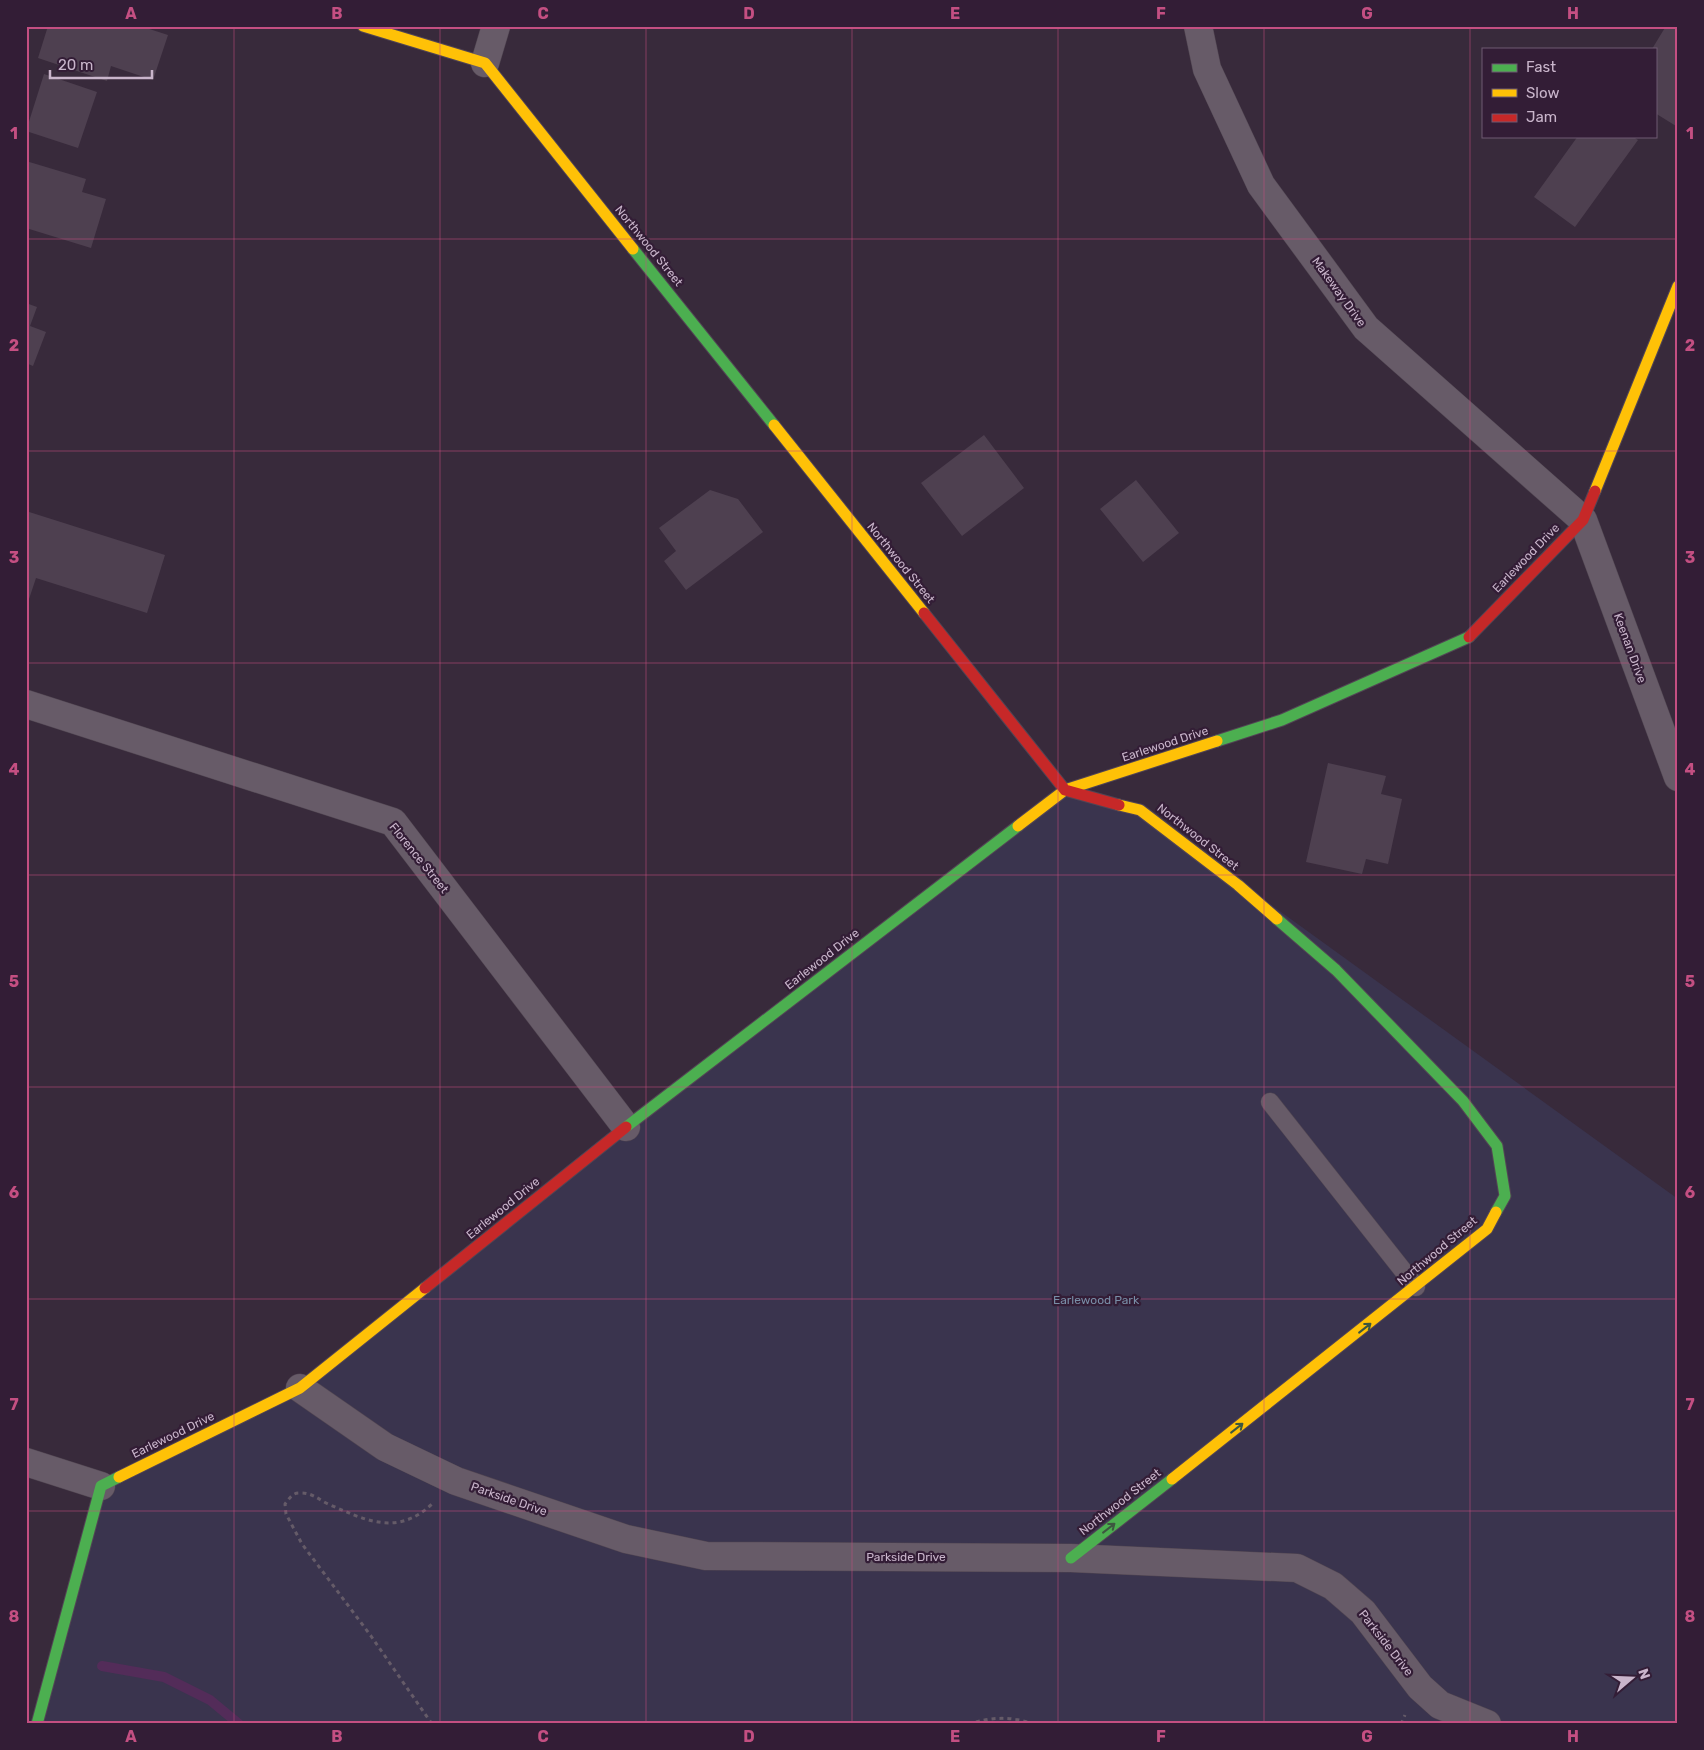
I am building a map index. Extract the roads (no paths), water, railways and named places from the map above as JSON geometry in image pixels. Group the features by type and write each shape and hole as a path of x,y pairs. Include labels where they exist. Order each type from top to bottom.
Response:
{"street":[{"path":"363,26 485,63 496,26"},
{"name":"Makeway Drive","path":"1198,26 1207,69 1261,185 1366,328 1582,520"},
{"name":"Northwood Street","path":"485,63 1065,790 1140,810 1238,885 1336,970 1463,1101 1497,1146 1505,1196 1487,1229 1071,1558"},
{"name":"Earlewood Drive","path":"101,1486 300,1388 626,1128 1065,790 1282,720 1468,638 1582,520 1678,286"},
{"name":"Keenan Drive","path":"1582,520 1678,777"},
{"name":"Florence Street","path":"26,704 393,822 626,1128"},
{"name":"Parkside Drive","path":"300,1388 385,1447 456,1481 626,1539 706,1556 1071,1558 1297,1568 1334,1586 1364,1612 1420,1687 1440,1705 1487,1724"},
{"path":"26,1462 101,1486 37,1724"}],"lane":[{"path":"1270,1102 1416,1287"}],"waterway":[{"path":"102,1666 164,1677 210,1700 239,1724"}],"park label":[{"name":"Earlewood Park","path":"1096,1300"}]}
